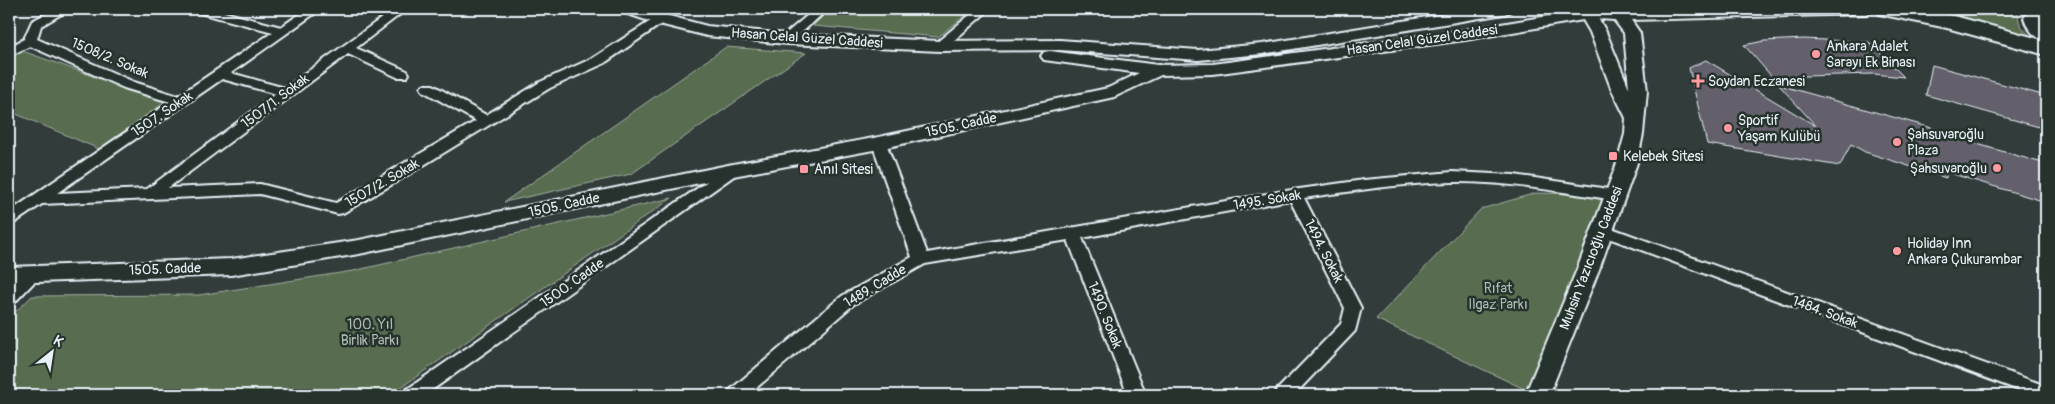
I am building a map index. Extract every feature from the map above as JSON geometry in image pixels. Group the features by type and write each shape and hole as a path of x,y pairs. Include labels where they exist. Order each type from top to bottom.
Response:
{"highway":[{"path":"1887,9 1950,22 2046,48"},
{"path":"2044,9 2035,18 2037,25 2046,34"}],"main road":[{"name":"Hasan Celal Güzel Caddesi","path":"628,9 661,20 707,31 787,39 990,47 1119,58 1158,70 1213,69 1465,35 1588,12 1617,12 1653,16 1711,12 1866,9"},
{"path":"1353,34 1417,9"},
{"name":"Hasan Celal Güzel Caddesi","path":"1119,58 1154,51 1198,54 1262,49 1504,9"},
{"path":"1588,12 1620,88 1636,119"},
{"name":"Muhsin Yazıcıoğlu Caddesi","path":"1537,395 1603,230 1631,148 1638,91 1632,33 1617,12"},
{"path":"1154,51 1158,70"},
{"path":"1114,92 1119,58"},
{"name":"1505. Cadde","path":"9,275 231,267 302,257 397,240 1114,92 1158,70"}],"street":[{"path":"9,52 30,41 36,24 64,9"},
{"path":"200,9 282,32"},
{"name":"1507. Sokak","path":"9,219 314,9"},
{"name":"1507/1. Sokak","path":"150,194 401,9"},
{"path":"787,39 822,9"},
{"path":"940,46 984,9"},
{"name":"1507/2. Sokak","path":"38,199 260,189 338,209 386,182 545,85 598,61 661,20"},
{"name":"1508/2. Sokak","path":"30,41 129,85 180,102"},
{"path":"346,48 402,74"},
{"path":"220,74 286,93"},
{"path":"428,88 487,121"},
{"name":"1489. Cadde","path":"736,395 848,300 921,259 879,142"},
{"name":"1500. Cadde","path":"412,395 733,170"},
{"name":"1495. Sokak","path":"921,259 1295,195 1364,185 1452,177 1514,180 1616,195"},
{"name":"1494. Sokak","path":"1283,395 1349,327 1353,308 1295,195"},
{"name":"1484. Sokak","path":"1603,230 2046,393"},
{"name":"1490. Sokak","path":"1072,234 1137,395"},
{"path":"9,298 31,275"}],"green space":[{"path":"830,9 973,9 938,37 813,26"},
{"path":"2019,12 2020,24 2035,39 1926,13"},
{"path":"726,47 806,53 631,174 504,202"},
{"path":"20,50 165,102 99,149 9,111 9,58"},
{"name":"Rıfat Ilgaz Parkı","path":"1536,193 1615,195 1537,395 1376,319 1481,209"},
{"name":"100. Yıl Birlik Parkı","path":"672,198 390,395 9,395 9,318 32,296 199,295 353,271"}],"building":[{"name":"Ankara Adalet Sarayı Ek Binası","path":"1804,39 1869,42 1904,77 1874,74 1772,77 1744,45 1764,41"},
{"path":"1706,60 1816,126 1779,85 1946,132 1946,135 2046,164 2046,202 1946,172 1946,178 1865,152 1851,144 1840,166 1707,144 1689,68"},
{"path":"1932,65 2046,96 2046,129 1926,95"}],"place":[{"name":"Ankara Adalet Sarayı Ek Binası","path":"1816,54"},
{"name":"Soydan Eczanesi","path":"1698,81"},
{"name":"Sportif Yaşam Kulübü","path":"1728,128"},
{"name":"Şahsuvaroğlu Plaza","path":"1897,142"},
{"name":"Kelebek Sitesi","path":"1613,156"},
{"name":"Şahsuvaroğlu","path":"1997,168"},
{"name":"Anıl Sitesi","path":"804,169"},
{"name":"Holiday Inn Ankara Çukurambar","path":"1897,251"}]}
